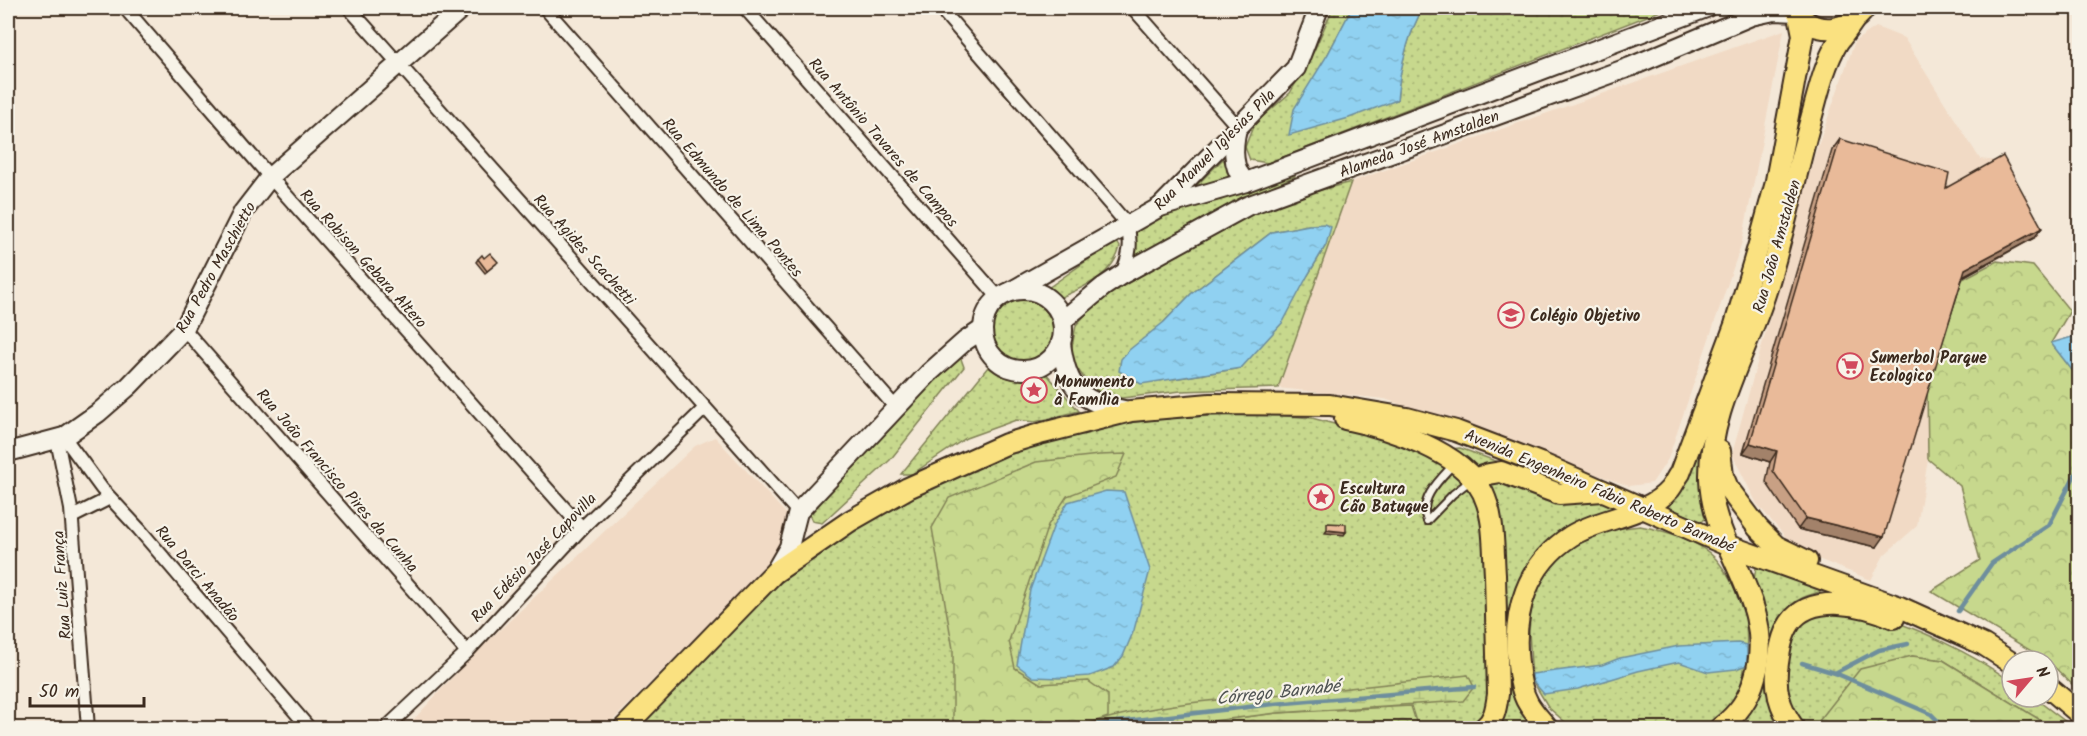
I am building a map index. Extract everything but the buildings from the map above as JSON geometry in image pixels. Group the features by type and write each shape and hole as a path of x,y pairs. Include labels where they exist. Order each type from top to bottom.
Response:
{"main road":[{"path":"1797,11 1808,23 1819,28 1838,28 1863,12"},
{"name":"Rua João Amstalden","path":"1547,729 1528,703 1519,671 1516,626 1528,585 1549,554 1573,535 1656,500 1670,489 1680,473 1735,326 1775,186 1802,45 1803,35 1797,11"},
{"name":"Rua João Amstalden","path":"1720,729 1734,718 1744,704 1759,667 1760,645 1755,608 1714,511 1710,477 1712,454 1722,407 1766,292 1803,147 1826,71 1838,43 1863,12"},
{"path":"1265,404 1288,411 1321,415 1384,429 1440,453 1473,479 1482,492 1490,511 1492,525 1498,694 1496,711 1491,722 1484,729"},
{"name":"Avenida Engenheiro Fábio Roberto Barnabé","path":"624,729 774,573 850,521 908,488 1006,444 1131,411 1175,406 1330,405 1407,418 1456,431 1606,491 1729,546 1844,586 1932,621 1984,645 2000,655"},
{"path":"1722,407 1720,463 1723,476 1736,500 1776,546 1825,570 1844,586"},
{"path":"1473,479 1501,472 1559,494 1606,491"},
{"path":"1729,546 1736,500"},
{"path":"1794,729 1782,709 1777,694 1776,678 1781,642 1789,625 1804,610 1819,605 1843,604 1906,622 1932,621"},
{"path":"2060,697 2079,714"}],"street":[{"name":"Rua Robison Gebara Altero","path":"126,8 270,177 582,528"},
{"name":"Rua Agides Scachetti","path":"349,8 798,512"},
{"name":"Rua Pedro Maschietto","path":"8,452 60,439 98,413 129,386 184,329 243,212 270,177 462,8"},
{"name":"Rua Edmundo de Lima Pontes","path":"545,8 897,409"},
{"name":"Rua Antônio Tavares de Campos","path":"745,8 1004,296"},
{"path":"940,8 1127,224 1131,237 1129,260 1121,275"},
{"path":"1133,8 1237,126 1233,147 1240,177 1246,182"},
{"name":"Rua Manuel Iglesias Pila","path":"1004,296 1160,207 1296,68 1319,8"},
{"name":"Alameda José Amstalden","path":"1160,207 1246,182 1707,8"},
{"name":"Alameda José Amstalden","path":"1062,321 1103,286 1247,206 1630,66 1750,16 1774,11 1797,11"},
{"path":"1061,343 1048,362 1032,369 1014,369 998,361 987,347 983,329 985,317 991,307 1004,296 1019,290 1044,296 1055,307 1062,321 1061,343 1067,376 1072,385 1103,407 1131,411"},
{"name":"Rua João Francisco Pires da Cunha","path":"184,329 466,652"},
{"path":"774,573 789,547 798,512 929,373 965,341 983,329"},
{"name":"Rua Edésio José Capovilla","path":"386,729 466,652 582,528 705,408"},
{"name":"Rua Darci Anadão","path":"60,439 309,729"},
{"name":"Rua Luiz França","path":"60,439 72,517 88,729"},
{"path":"72,517 110,498"}],"lane":[{"path":"1455,463 1436,484 1425,503 1424,515 1427,521 1447,500 1473,479"}],"shaded area":[{"name":"Sumerbol Parque Ecologico","path":"1876,27 1904,38 1980,159 1997,161 2040,236 1959,281 1927,388 1928,459 1917,526 1884,555 1871,580 1798,551 1757,504 1732,454 1813,160 1855,41","holes":["1995,167 1766,482 1770,462 1743,454"]},
{"name":"Colégio Objetivo","path":"1784,30 1742,242 1668,459 1652,483 1629,486 1385,399 1278,388 1351,182"},
{"path":"715,437 791,519 779,554 605,728 406,728 471,657 695,446"}],"green space":[{"path":"1333,8 1352,8 1328,54 1397,100 1406,52 1423,8 1668,8 1268,163 1250,160 1245,147 1254,124 1290,93 1314,51"},
{"path":"1223,159 1233,177 1192,190"},
{"path":"1294,173 1295,176 1215,212 1134,258 1135,230 1157,215"},
{"path":"1351,182 1278,388 1181,391 1122,398 1101,393 1086,381 1070,358 1076,325 1100,299 1248,215 1302,195","holes":["1309,225 1326,245 1308,275 1241,368 1174,379 1164,322 1191,294 1272,232"]},
{"path":"1116,240 1120,247 1116,257 1111,266 1096,279 1059,298 1048,288"},
{"path":"1997,261 2033,266 2070,311 2051,343 2079,379 2079,691 2060,673 2060,649 2028,649 1931,591 1980,560 1960,486 1928,459 1927,388 1959,281"},
{"path":"1021,299 1039,305 1047,313 1053,331 1047,349 1039,357 1021,363 1003,357 995,349 989,331 995,313 1003,305"},
{"path":"960,356 964,367 890,460 822,523 812,521 808,512 813,502"},
{"path":"988,367 1002,376 1015,379 1029,378 1044,371 1079,411 1035,422 1016,420 966,438 912,474 901,474"},
{"path":"1265,414 1312,418 1393,440 1440,461 1469,486 1481,504 1486,563 1490,699 1482,715 1471,728 634,728 734,626 809,559 852,530 920,492 1006,454 1072,433 1154,420"},
{"path":"1708,421 1701,482 1706,519 1701,521 1665,507 1680,487"},
{"path":"1460,448 1558,484 1476,470 1448,449"},
{"path":"1126,454 1116,477 1067,496 1048,525 1009,641 1015,668 1041,684 1088,681 1108,695 1108,717 1076,728 976,728 953,725 953,649 932,528 949,498 1036,462"},
{"path":"1500,477 1598,498 1617,507 1576,523 1551,538 1528,567 1508,622 1538,728 1495,728 1486,480"},
{"path":"1640,526 1681,537 1700,546 1716,559 1735,589 1743,607 1747,639 1743,675 1738,692 1731,707 1721,719 1708,728 1572,728 1549,708 1532,680 1529,631 1532,600 1543,578 1558,559 1578,544 1607,530"},
{"path":"1757,562 1828,590 1807,596 1793,604 1782,616 1772,635 1768,634 1764,601 1754,580"},
{"path":"1825,614 1867,614 1904,625 1943,642 2000,674 2000,695 1943,660 1912,656 1820,720 1833,728 1802,728 1782,684 1786,651 1798,625 1808,618"},
{"path":"1912,656 1943,660 2000,695 2000,709 2022,709 2053,728 1833,728 1819,721 1860,669"},
{"path":"1766,674 1772,710 1782,728 1734,728 1760,692"},
{"path":"1468,675 1474,687 1463,701 1277,713 1156,728 1076,728 1133,712 1191,703"},
{"path":"1411,706 1418,728 1164,727 1277,713"},
{"path":"2022,709 2049,709 2074,728 2053,728"}],"water":[{"path":"1352,8 1423,8 1405,52 1397,100 1349,118 1289,135 1294,109 1328,54"},
{"path":"1324,224 1331,227 1326,245 1283,322 1241,368 1141,384 1119,371 1121,359 1129,350 1164,322 1191,294 1272,232"},
{"path":"2080,335 2079,379 2051,343"},
{"path":"1106,491 1124,492 1150,570 1134,630 1123,656 1114,667 1090,676 1033,677 1017,665 1030,590 1054,525 1068,502"},
{"path":"1738,643 1747,645 1747,665 1736,669 1708,672 1679,662 1638,671 1578,689 1544,694 1532,680 1532,674 1602,665 1620,658 1679,646"}],"waterway":[{"name":"Córrego Barnabé","path":"1958,611 1992,563 2049,525 2080,465"},
{"name":"Córrego Barnabé","path":"1835,673 1879,650 1908,644"},
{"path":"1802,663 1835,673 1931,714 1945,728"},
{"name":"Córrego Barnabé","path":"1086,728 1092,725 1274,704 1474,687"}],"place":[{"name":"Colégio Objetivo","path":"1511,315"},
{"name":"Sumerbol Parque Ecologico","path":"1850,366"},
{"name":"Monumento à Família","path":"1034,390"},
{"name":"Escultura Cão Batuque","path":"1321,497"}]}
